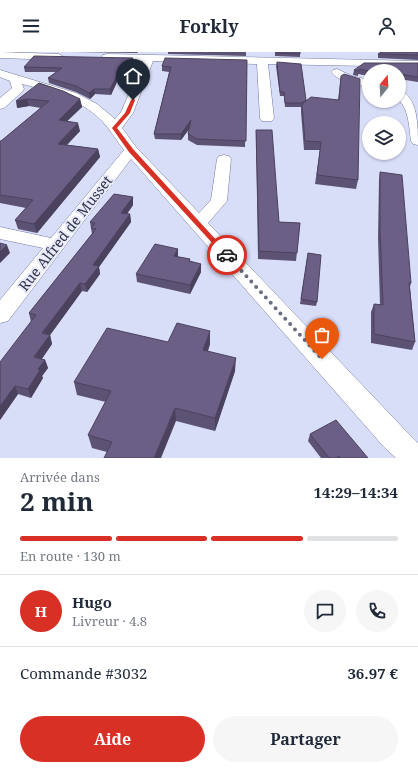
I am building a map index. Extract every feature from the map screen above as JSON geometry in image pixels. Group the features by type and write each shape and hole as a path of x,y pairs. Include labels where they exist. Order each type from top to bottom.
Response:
{"street":[{"path":"344,52 334,70 348,78 362,81"},
{"path":"96,57 149,58 182,55 337,64 418,64"},
{"path":"0,56 66,57"},
{"path":"115,128 127,113 149,58"},
{"path":"262,60 267,118"},
{"path":"7,76 78,97 103,115 115,128 131,150 198,224 394,438 415,458"},
{"path":"0,105 18,89 7,76"},
{"path":"406,88 414,90"},
{"path":"406,98 412,107 418,141"},
{"name":"Rue Alfred de Musset","path":"0,315 131,150"},
{"path":"198,224 219,201 224,159"},
{"path":"0,233 56,245"}],"building":[{"path":"300,52 300,54 276,53"},
{"path":"381,52 418,52 418,55 378,54"},
{"path":"34,56 133,58 129,66 122,66 110,89 94,89 89,93 76,86 48,78 62,68 24,67"},
{"path":"165,58 247,60 246,141 197,139 188,134 191,120 181,134 154,134 171,67 162,66"},
{"path":"277,62 301,64 306,100 302,103 285,103 284,92 280,92"},
{"path":"418,63 418,77 406,75 406,64 363,64"},
{"path":"362,64 362,70 359,69 359,71 354,70"},
{"path":"344,74 360,79 358,180 317,175 321,142 305,141 302,104 311,97 339,100 341,76"},
{"path":"39,83 63,91 80,99 59,120 78,123 58,144 98,149 34,224 15,220 33,200 0,195 0,141 49,101 27,99 16,101"},
{"path":"256,130 272,130 279,222 300,223 297,253 259,251"},
{"path":"380,172 402,175 411,283 409,283 415,342 374,334 374,304 383,305 380,230"},
{"path":"114,194 133,197 121,213 130,214 93,265 99,266 85,284 80,283 42,333 50,335 34,357 45,360 38,369 40,370 28,389 15,386 0,406 0,362 36,315 29,313 96,229 91,228 95,223 90,222"},
{"path":"0,243 7,245 0,252"},
{"path":"155,244 178,249 174,256 190,259 189,261 201,264 190,285 136,274"},
{"path":"308,253 321,255 317,302 301,299"},
{"path":"177,323 210,331 203,350 236,358 215,418 175,408 154,458 104,458 112,442 88,435 111,391 74,382 107,328 168,342"},
{"path":"336,420 368,458 340,458 339,456 336,458 329,458 310,434"}],"way so far":[{"path":"227,255 322,359"}],"route":[{"path":"133,100 127,113 115,128 131,150 227,255"}]}
